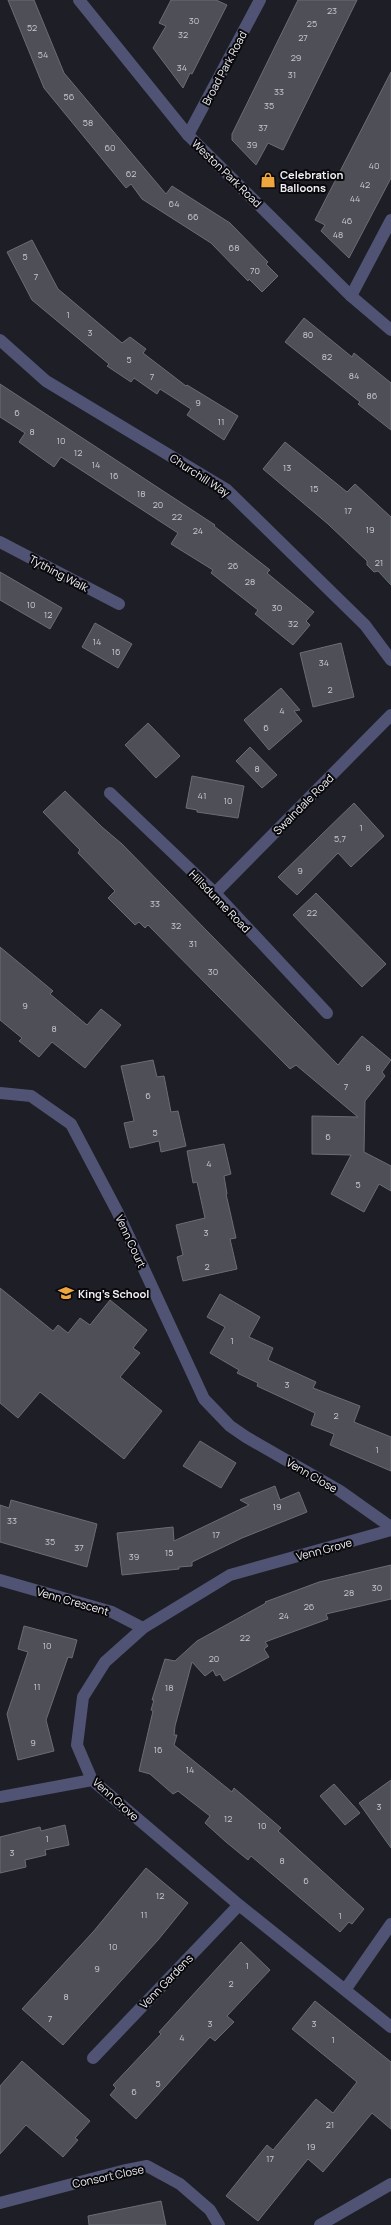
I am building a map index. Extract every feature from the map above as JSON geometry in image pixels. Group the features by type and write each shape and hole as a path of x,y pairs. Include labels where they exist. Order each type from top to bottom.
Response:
{"street":[{"name":"Weston Park Road","path":"80,0 188,135 351,296 391,330"},
{"name":"Broad Park Road","path":"188,135 260,0"},
{"path":"351,296 391,220"},
{"name":"Churchill Way","path":"0,340 46,381 227,490 365,625 391,660"},
{"name":"Tything Walk","path":"0,542 119,604"},
{"name":"Swaindale Road","path":"215,893 391,716"},
{"name":"Hillsdunne Road","path":"110,793 215,893 326,1013"},
{"name":"Venn Court","path":"0,1093 32,1096 71,1124 117,1211 204,1399 230,1426"},
{"name":"Venn Close","path":"230,1426 340,1491 391,1527"},
{"name":"Venn Grove","path":"391,1530 230,1575 143,1628 105,1662 83,1697 77,1745 92,1780 239,1905 391,2027"},
{"name":"Venn Crescent","path":"0,1580 112,1612 143,1628"},
{"path":"0,1797 92,1780"},
{"name":"Venn Gardens","path":"93,2058 239,1905"},
{"path":"345,1990 391,1924"},
{"name":"Consort Close","path":"0,2202 147,2166 180,2184 210,2210 219,2225"},
{"path":"320,2225 391,2184"}],"building":[{"path":"8,0 34,0 64,73 166,194 172,186 230,223 268,262 266,264 278,276 262,292 249,279 248,281 211,243 142,199 131,184 126,188 44,88"},
{"path":"171,0 216,0 227,5 192,74 190,73 183,88 153,48 166,26 159,23"},
{"path":"298,0 357,0 283,150 268,143 256,165 232,140 232,134"},
{"path":"391,72 391,178 349,258 321,231 325,225 315,220"},
{"path":"32,240 58,289 122,343 130,337 146,349 143,353 186,386 187,385 238,416 224,440 187,415 191,409 160,389 157,394 134,378 131,382 107,366 109,364 32,300 7,252"},
{"path":"304,318 352,357 354,353 391,383 391,430 358,404 360,402 285,342"},
{"path":"0,384 215,525 214,526 270,570 267,573 314,612 306,621 310,625 293,645 255,614 258,610 211,573 213,570 171,544 178,533 61,457 54,467 19,442 25,433 0,417"},
{"path":"285,442 347,492 355,484 391,517 391,585 378,571 374,572 367,565 367,561 328,524 263,469"},
{"path":"0,572 62,608 50,629 0,600"},
{"path":"95,623 132,644 118,668 82,647"},
{"path":"341,643 354,697 313,707 300,653"},
{"path":"281,688 300,710 294,711 302,721 269,750 244,720"},
{"path":"148,723 180,756 156,778 125,745"},
{"path":"250,747 277,775 262,788 236,761"},
{"path":"192,776 244,786 238,818 197,812 197,810 186,808"},
{"path":"65,791 122,844 338,1065 362,1036 391,1060 382,1072 385,1076 365,1101 364,1152 391,1166 391,1191 379,1184 364,1212 331,1194 351,1155 312,1154 312,1116 358,1117 296,1065 290,1069 148,925 145,928 139,922 135,925 108,898 115,891 78,853 80,850 43,812"},
{"path":"354,803 384,836 351,867 338,853 297,895 278,877"},
{"path":"316,893 386,964 362,987 293,915"},
{"path":"0,947 53,991 50,994 87,1025 101,1009 121,1025 85,1068 52,1042 39,1057 19,1041 22,1038 0,1020"},
{"path":"153,1060 157,1077 164,1076 171,1112 178,1111 186,1146 161,1152 159,1141 130,1148 124,1123 134,1121 121,1066"},
{"path":"224,1144 231,1174 224,1176 226,1194 236,1238 230,1239 237,1269 183,1281 177,1257 183,1255 176,1225 205,1218 197,1182 193,1183 187,1151"},
{"path":"0,1288 53,1331 58,1325 68,1333 80,1318 90,1325 110,1300 147,1330 133,1348 140,1353 120,1377 162,1411 124,1459 40,1392 18,1418 0,1403"},
{"path":"220,1294 260,1317 249,1337 273,1348 268,1360 316,1382 313,1388 360,1406 354,1422 391,1437 391,1471 330,1445 334,1434 311,1425 315,1413 257,1386 258,1383 237,1373 239,1370 210,1353 225,1327 207,1317"},
{"path":"200,1441 236,1463 221,1488 183,1466"},
{"path":"275,1486 280,1500 299,1492 307,1512 242,1538 192,1562 192,1566 179,1567 179,1569 122,1575 117,1533 173,1527 174,1541 249,1505 240,1500"},
{"path":"11,1500 97,1524 87,1567 0,1542 0,1505 9,1508"},
{"path":"391,1565 391,1599 326,1614 328,1619 265,1642 268,1646 264,1649 269,1657 224,1681 220,1674 216,1676 213,1670 205,1676 192,1662 175,1726 174,1735 177,1735 174,1745 232,1792 234,1788 281,1828 278,1831 364,1909 352,1924 349,1922 340,1932 251,1856 248,1860 226,1842 205,1823 210,1816 178,1791 173,1794 150,1774 139,1771 153,1711 151,1710 154,1700 152,1700 165,1659 175,1661 197,1641 266,1603 265,1602 319,1582"},
{"path":"24,1626 77,1640 72,1658 68,1657 46,1720 54,1751 18,1760 7,1714 28,1652 18,1649"},
{"path":"391,1780 391,1848 359,1803"},
{"path":"334,1784 360,1813 345,1825 320,1796"},
{"path":"65,1825 69,1845 45,1850 46,1855 25,1860 26,1867 0,1873 0,1837 40,1827 41,1831"},
{"path":"146,1868 188,1903 158,1940 63,2045 22,2009 93,1932"},
{"path":"241,1942 270,1970 227,2016 234,2022 215,2041 210,2037 136,2119 110,2095 116,2088 113,2085 161,2034 159,2032"},
{"path":"315,2001 391,2062 391,2129 372,2113 323,2172 308,2159 258,2221 226,2196 267,2145 273,2150 316,2099 333,2113 357,2082 292,2029"},
{"path":"22,2061 90,2121 75,2138 78,2140 63,2157 26,2125 0,2154 0,2086"},
{"path":"161,2201 166,2225 89,2225 88,2216"}],"place":[{"name":"Celebration Balloons","path":"268,180"},
{"name":"King's School","path":"66,1293"}]}
